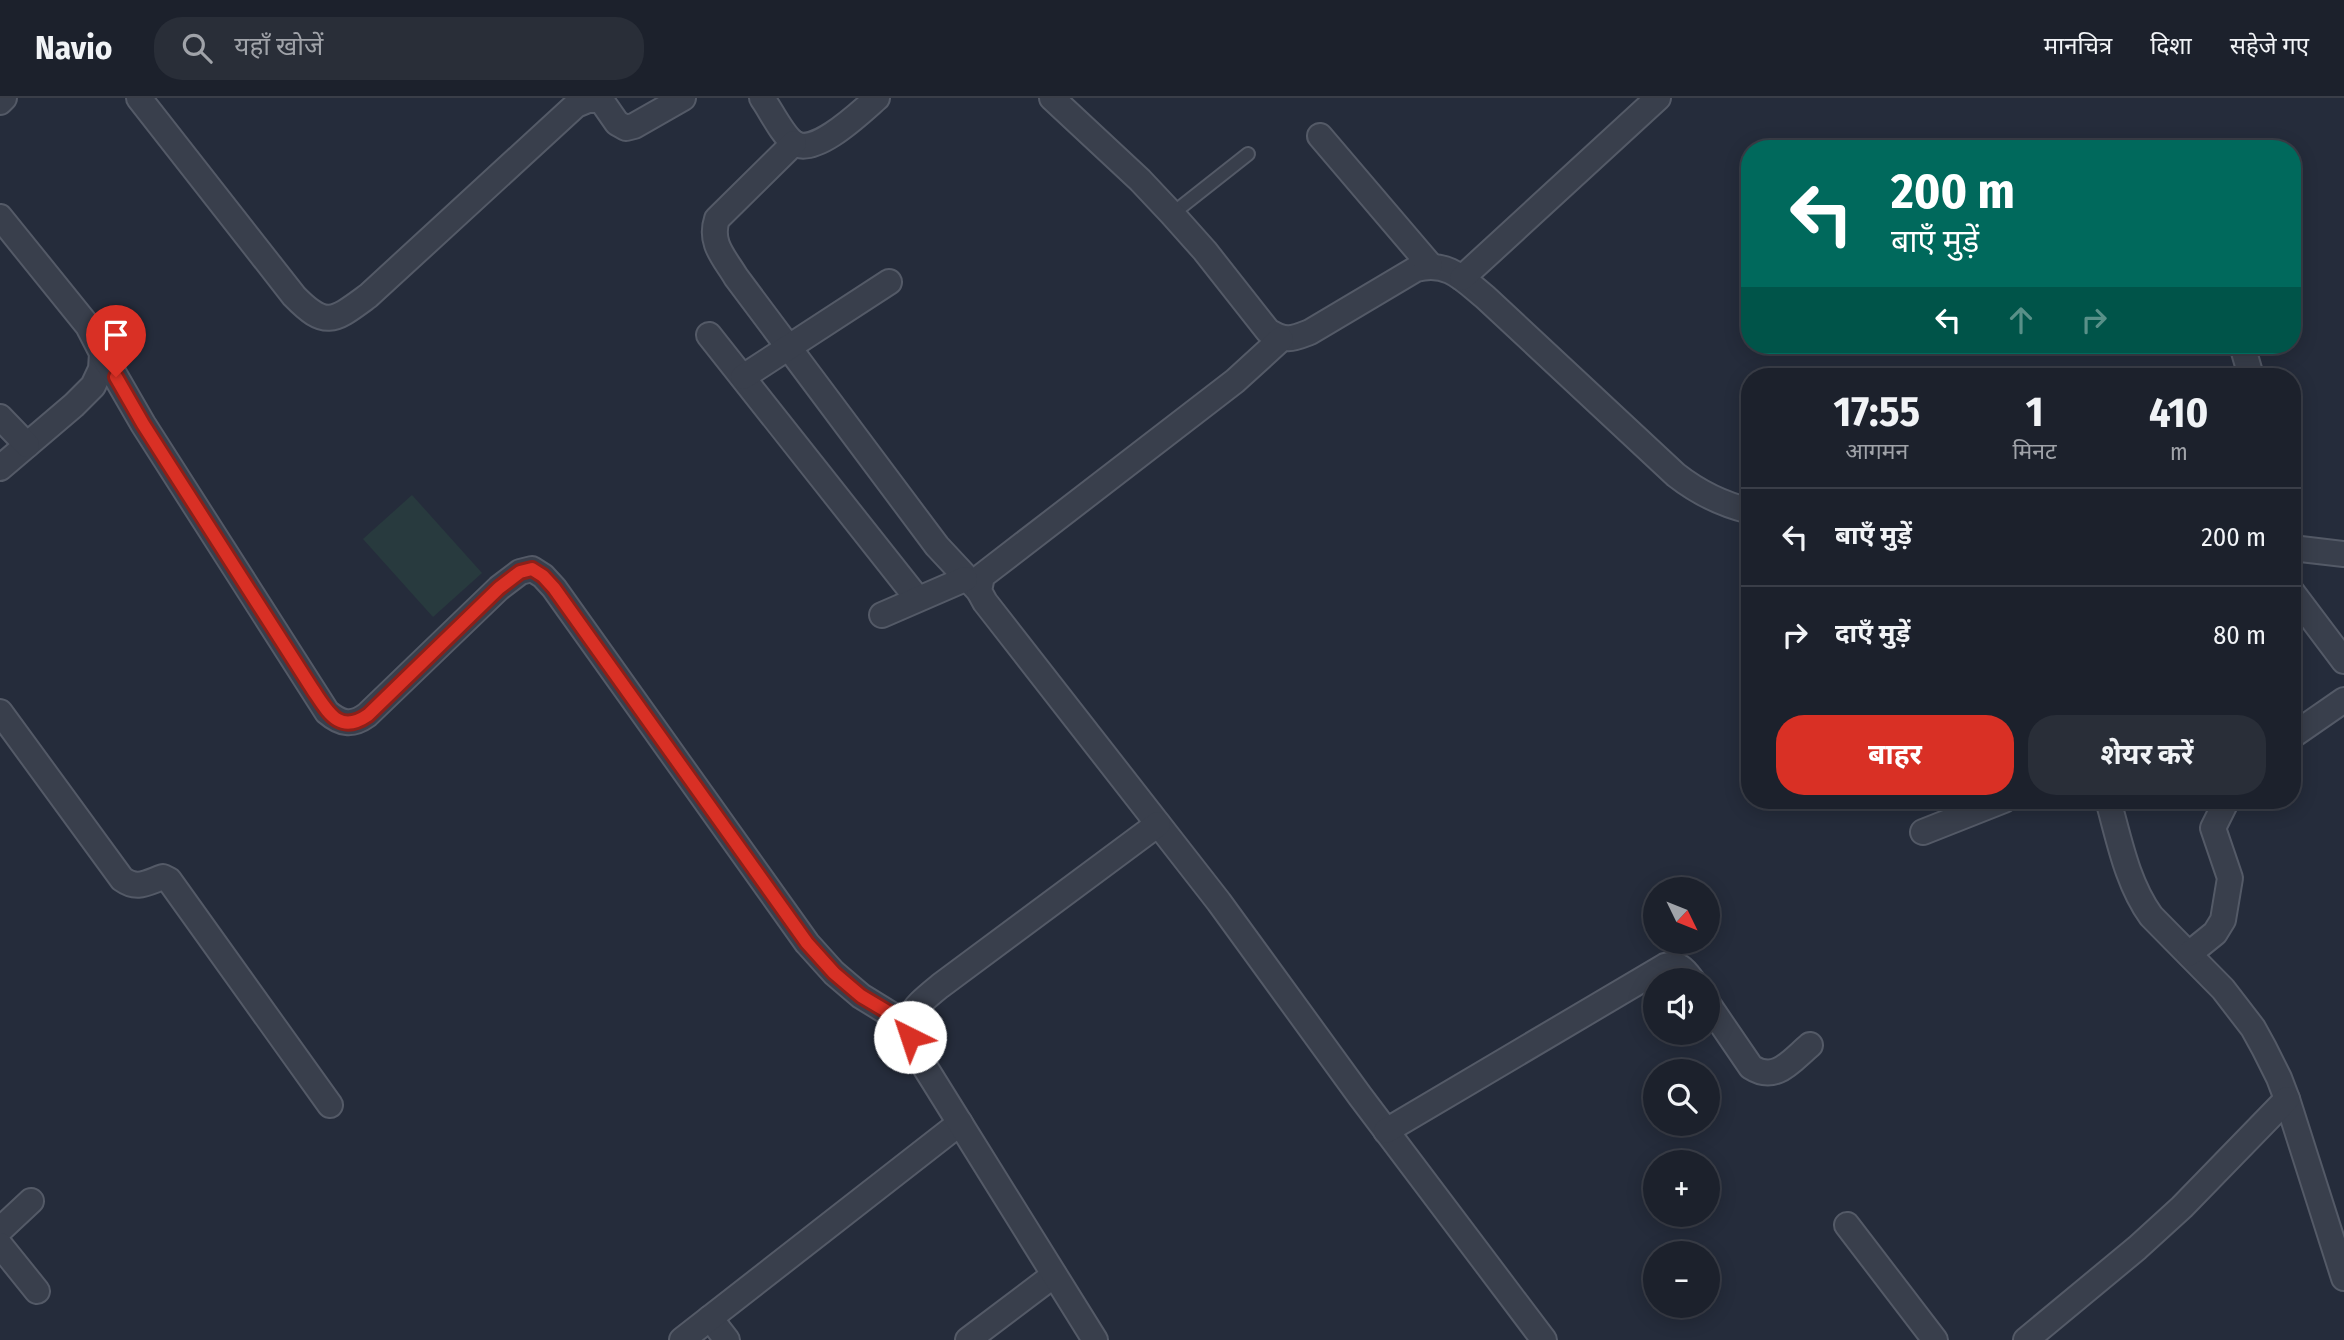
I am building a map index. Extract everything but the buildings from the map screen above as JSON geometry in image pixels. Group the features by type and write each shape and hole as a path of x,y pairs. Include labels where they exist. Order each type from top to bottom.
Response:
{"street":[{"path":"0,102 4,98"},
{"path":"139,98 294,296 312,314 327,319 342,315 368,296 576,105 588,100 601,100 617,123 626,128 683,98"},
{"path":"762,98 794,143 803,146 814,145 829,137 877,98"},
{"path":"1052,98 1140,180 1205,251 1258,320 1280,339 1294,339 1310,332 1416,269 1430,265 1442,266 1462,278 1676,475 1699,493 1728,506 1741,508"},
{"path":"1462,278 1658,98"},
{"path":"1320,136 1430,265"},
{"path":"794,143 718,219 713,231 716,243 737,277 937,546 972,585 1219,902 1386,1131 1544,1340"},
{"path":"0,217 88,326 165,459 327,712 342,723 351,723 368,715 499,588 520,572 532,569 554,588 807,943 834,973 861,996 908,1024"},
{"path":"743,377 889,282"},
{"path":"709,335 913,593"},
{"path":"882,615 972,585 1235,381 1280,339"},
{"path":"0,468 93,386 101,369 102,353"},
{"path":"0,416 27,445"},
{"path":"2301,549 2344,554"},
{"path":"2301,618 2344,661"},
{"path":"2301,730 2344,700"},
{"path":"0,712 122,879 138,887 163,877 169,880 330,1105"},
{"path":"1923,832 1981,809"},
{"path":"2111,809 2141,902 2151,916 2223,989 2253,1028 2279,1078 2344,1278"},
{"path":"2189,954 2216,933 2223,920 2230,878 2213,828 2222,809"},
{"path":"1095,1340 920,1059 910,1037 908,1024 912,1013 930,994 1158,824"},
{"path":"1662,968 1673,964 1682,968"},
{"path":"1386,1131 1643,979"},
{"path":"1720,1022 1751,1067 1761,1073 1771,1074 1781,1069 1810,1045"},
{"path":"2026,1340 2182,1207 2287,1099"},
{"path":"682,1340 960,1123"},
{"path":"0,1230 31,1201"},
{"path":"1846,1225 1935,1340"},
{"path":"0,1245 37,1291"},
{"path":"968,1340 1055,1275"},
{"path":"710,1318 727,1340"}],"lane":[{"path":"1172,214 1248,154"}],"shaded area":[{"path":"412,495 482,573 433,617 363,539"}],"route":[{"path":"116,377 143,424 327,712 334,718 342,723 351,723 368,715 499,588 520,572 532,569 554,588 807,943 834,973 861,996 908,1024 910,1037"}]}
